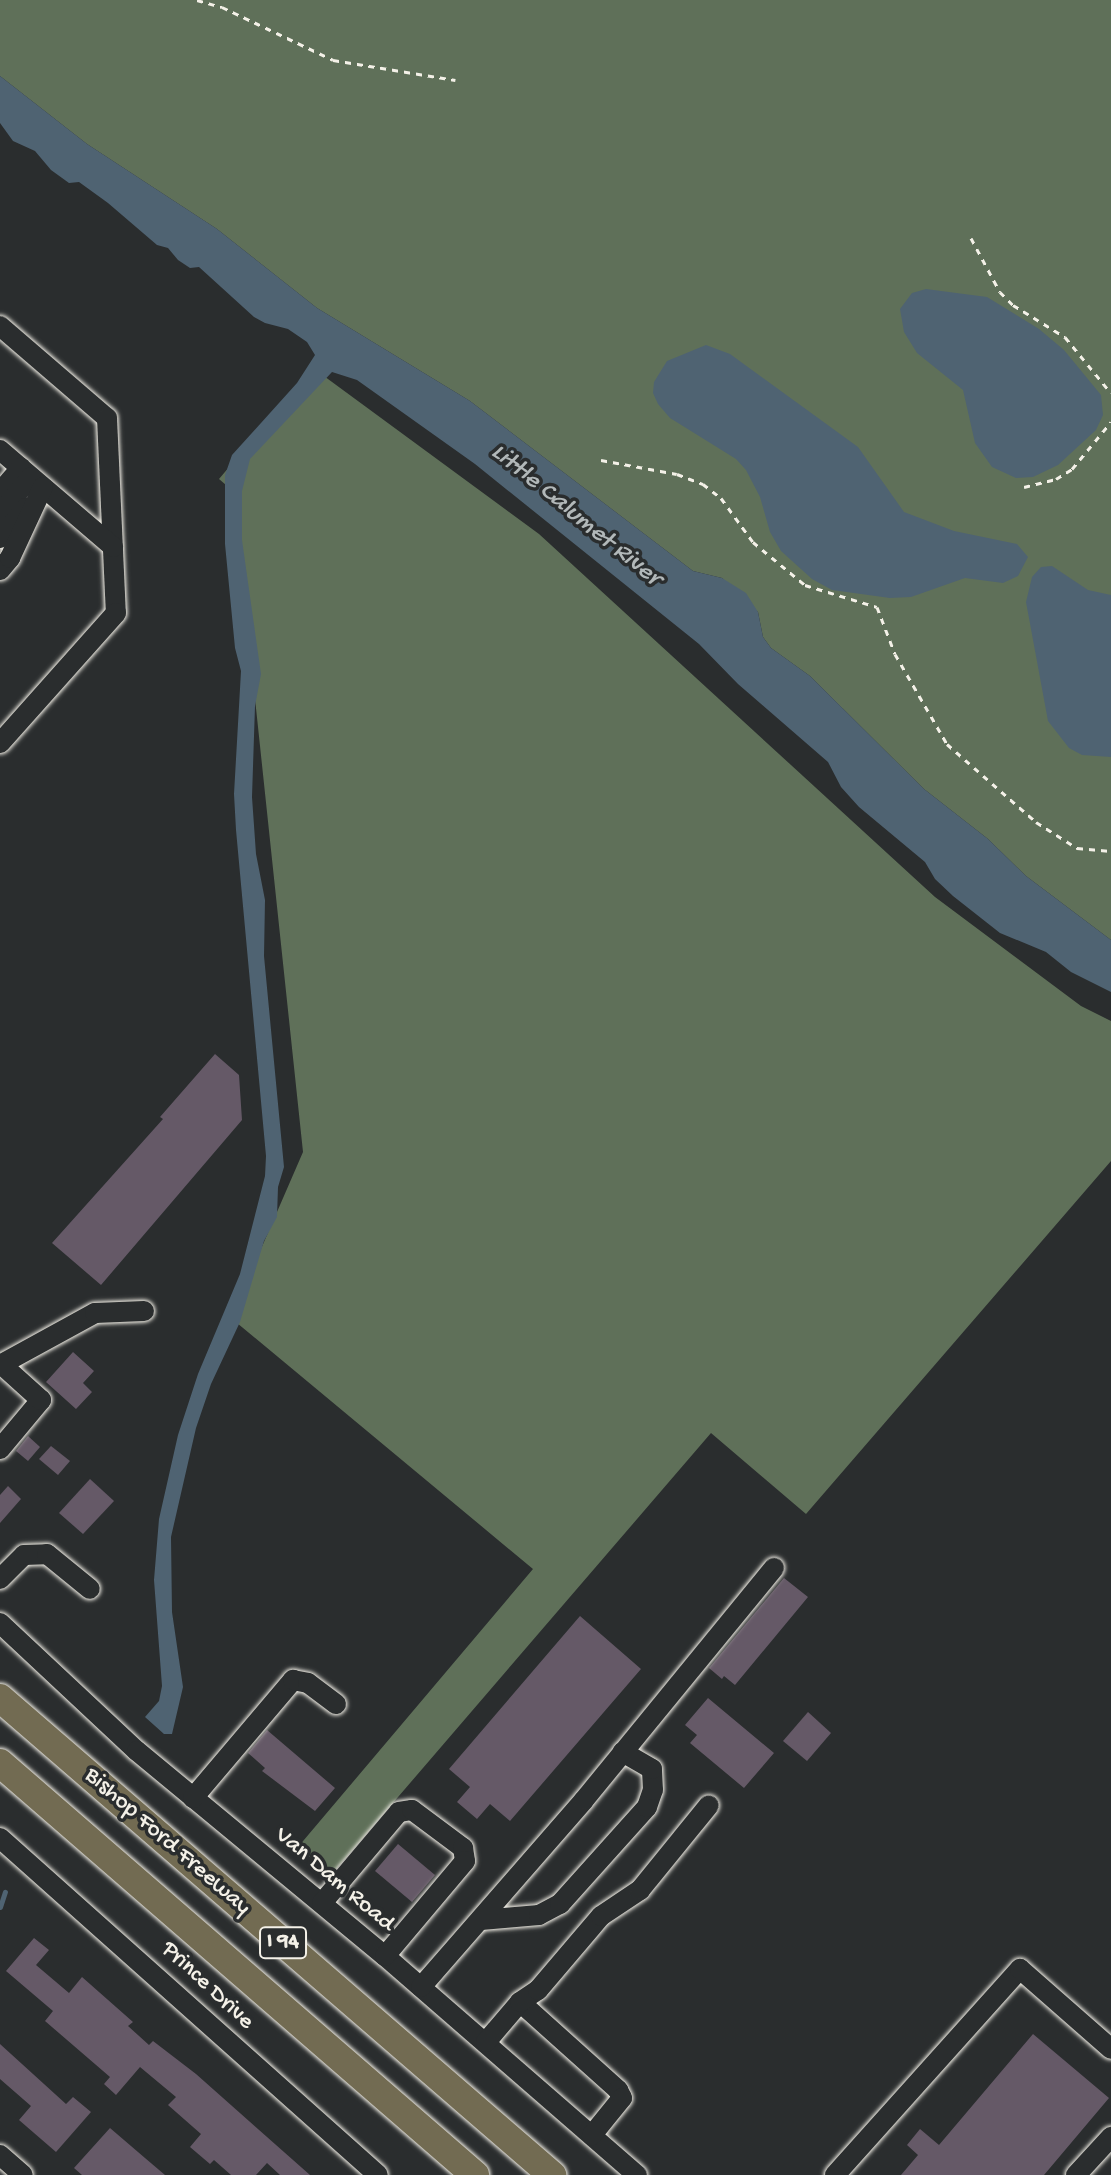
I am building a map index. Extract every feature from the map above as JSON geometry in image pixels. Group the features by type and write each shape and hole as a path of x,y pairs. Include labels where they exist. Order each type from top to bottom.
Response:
{"highway":[{"name":"Bishop Ford Freeway","path":"5,1701 552,2175"},
{"name":"Bishop Ford Freeway","path":"0,1763 475,2175"}],"street":[{"path":"0,743 116,613 107,418 3,337"},
{"path":"18,468 113,547"},
{"path":"0,492 18,468"},
{"path":"0,514 18,468"},
{"path":"0,538 18,468"},
{"path":"0,570 10,558 18,468"},
{"path":"0,1449 41,1400 0,1365 95,1313 144,1311"},
{"path":"0,1579 24,1555 47,1554 90,1589"},
{"path":"421,1987 623,1752 774,1568"},
{"name":"Van Dam Road","path":"0,1623 137,1751 385,1956 637,2175"},
{"path":"193,1798 293,1680 308,1683 336,1704"},
{"path":"481,1920 539,1915 560,1904 647,1807 653,1790 652,1769 623,1752"},
{"path":"486,2042 520,2002 538,1990 601,1916 640,1890 709,1805"},
{"path":"322,1903 399,1812 412,1810 463,1848 465,1861 385,1956"},
{"name":"Prince Drive","path":"0,1838 378,2175"},
{"path":"835,2175 1020,1969 1111,2049"},
{"path":"520,2002 618,2090 622,2098 592,2135"},
{"path":"1076,2175 1111,2137"},
{"path":"0,2155 23,2175"}],"path":[{"path":"197,0 222,7 333,60 455,80"},
{"path":"971,238 1000,292 1013,305 1065,337 1111,393"},
{"path":"1024,487 1056,479 1072,469 1111,422"},
{"path":"601,460 677,474 703,484 721,498 753,542 805,585 877,607 895,654 947,744 1036,822 1077,848 1111,851"}],"green space":[{"path":"0,0 1111,0 1111,940 1026,876 988,839 924,789 810,676 771,648 763,637 758,612 722,578 693,571 470,401 317,308 217,229 87,144 0,76"},
{"path":"313,368 539,534 935,897 1081,1006 1111,1021 1111,1161 806,1514 711,1433 331,1875 298,1847 533,1569 231,1318 303,1152 233,491 219,479"}],"water":[{"name":"Little Calumet River","path":"0,76 87,144 217,229 317,308 470,401 693,571 722,578 746,593 758,612 763,637 771,648 810,676 924,789 988,839 1026,876 1111,940 1111,992 1071,972 1046,952 1000,933 953,896 935,879 925,862 859,807 841,787 828,762 738,684 699,644 475,464 357,380 332,372 250,459 242,491 242,540 261,674 255,706 252,797 256,854 265,900 264,956 284,1167 278,1187 277,1217 264,1241 240,1322 211,1384 196,1428 171,1537 172,1612 183,1687 172,1734 164,1734 145,1717 159,1701 162,1686 154,1580 159,1519 178,1435 198,1374 240,1274 265,1176 266,1156 236,830 234,794 241,671 235,648 225,544 225,475 232,455 297,383 315,355 307,342 288,329 254,317 199,267 190,268 178,260 168,248 157,245 79,182 69,183 51,170 35,151 13,141 0,123"},
{"path":"926,289 987,297 1039,329 1064,350 1101,395 1103,415 1096,430 1058,465 1033,477 1016,478 992,467 975,443 963,390 917,353 904,332 900,309 912,293"},
{"path":"706,345 730,354 858,447 904,512 954,531 1017,544 1028,557 1018,576 1003,583 965,578 911,597 890,598 832,590 812,579 781,551 770,532 760,497 746,470 736,459 670,418 653,393 654,382 667,361"},
{"path":"1052,566 1088,590 1111,595 1111,757 1082,755 1069,748 1048,721 1026,602 1032,577 1041,567"}],"building":[{"path":"215,1054 239,1075 242,1120 101,1285 52,1243 163,1119 160,1117"},
{"path":"73,1352 94,1371 83,1383 92,1392 76,1409 46,1382"},
{"path":"28,1436 40,1447 28,1461 16,1451"},
{"path":"51,1446 70,1461 58,1475 39,1459"},
{"path":"90,1479 114,1501 83,1534 59,1513"},
{"path":"8,1486 21,1499 0,1523 0,1495"},
{"path":"784,1578 808,1597 735,1685 724,1676 722,1679 709,1668"},
{"path":"580,1616 641,1669 510,1821 490,1804 477,1819 457,1802 470,1787 449,1769"},
{"path":"708,1698 774,1753 744,1788 690,1743 697,1735 685,1725"},
{"path":"808,1712 831,1733 807,1761 783,1741"},
{"path":"267,1730 335,1788 315,1811 262,1771 265,1768 248,1753"},
{"path":"398,1844 435,1875 412,1902 375,1871"},
{"path":"34,1938 49,1950 36,1965 69,1993 82,1977 133,2022 128,2026 149,2045 153,2041 196,2074 310,2175 280,2175 267,2163 256,2175 231,2175 214,2160 210,2164 190,2147 201,2134 168,2105 176,2097 140,2067 116,2095 104,2084 110,2077 45,2021 53,2011 6,1971"},
{"path":"1033,2034 1109,2098 1044,2175 901,2175 918,2155 907,2145 920,2129 939,2145"},
{"path":"0,2044 66,2104 73,2097 91,2112 56,2152 19,2120 31,2106 0,2079"},
{"path":"110,2128 165,2175 82,2175 74,2168"}],"waterway":[{"path":"0,1907 5,1892"}]}
